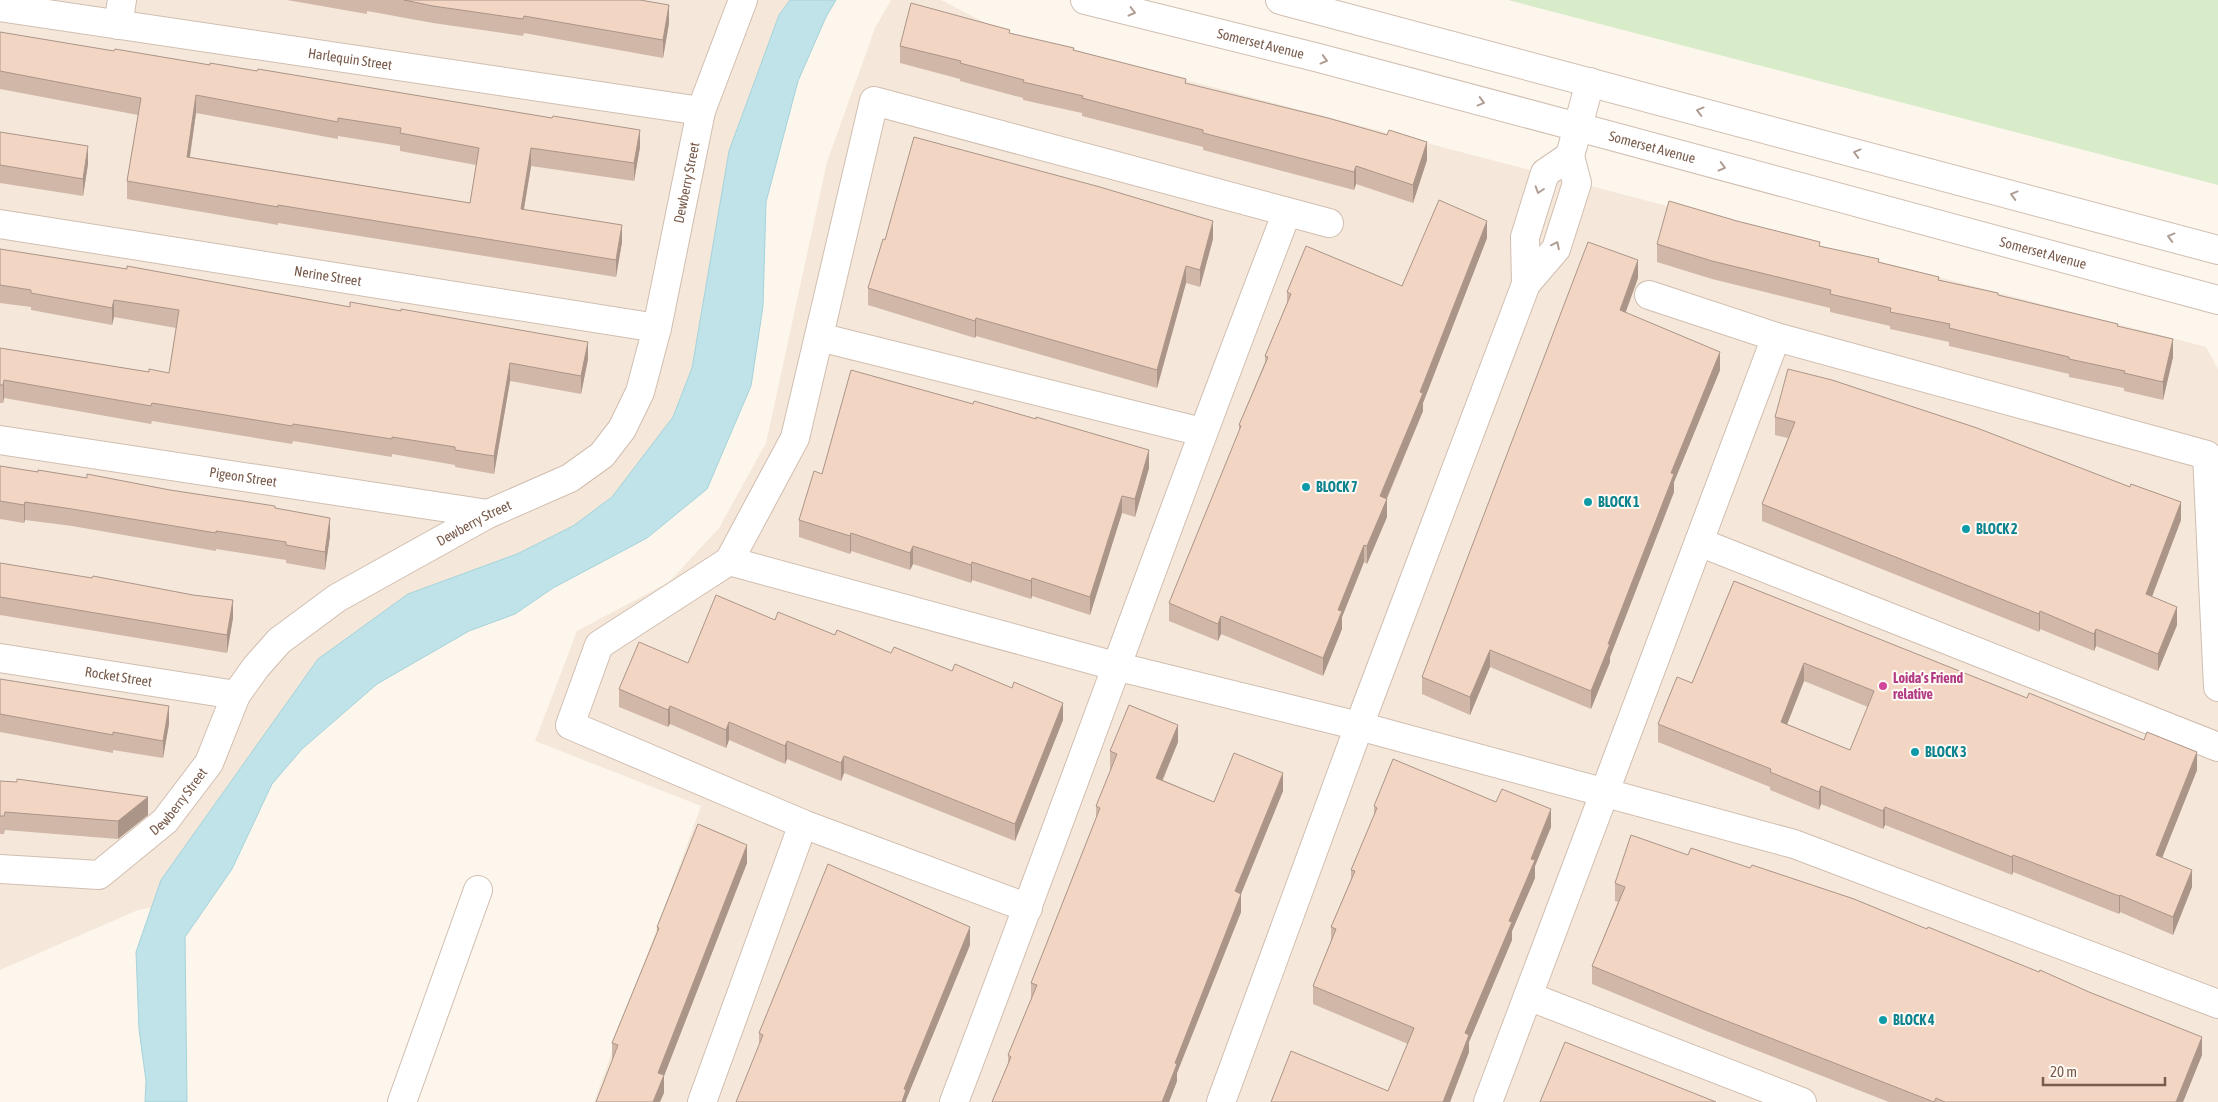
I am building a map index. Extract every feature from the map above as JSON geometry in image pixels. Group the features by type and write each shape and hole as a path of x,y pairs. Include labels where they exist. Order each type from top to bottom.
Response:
{"street":[{"name":"Dewberry Street","path":"0,869 99,874 165,821 209,763 236,695 256,667 279,641 337,598 488,514 570,478 602,455 622,429 640,392 657,328 701,111 743,0"},
{"name":"Somerset Avenue","path":"1085,0 1318,58 2218,300"},
{"path":"1280,0 2218,250"},
{"name":"Harlequin Street","path":"0,7 120,12 701,111"},
{"path":"1221,1102 1359,726 1526,284 1556,249 1577,183 1570,156 1590,82"},
{"path":"1028,908 803,824 570,725 599,645 729,561 795,438 874,101 1329,223"},
{"path":"954,1102 1028,908 1202,432 1287,212"},
{"name":"Nerine Street","path":"0,224 657,328"},
{"path":"1649,296 1776,337 2207,455 2218,687"},
{"path":"819,337 1202,432"},
{"path":"1488,1102 1776,337"},
{"name":"Pigeon Street","path":"0,440 488,514"},
{"path":"1698,542 2218,747"},
{"path":"729,561 1115,666 1359,726 1794,844 2218,1004"},
{"name":"Rocket Street","path":"0,658 236,695"},
{"path":"702,1102 803,824"},
{"path":"402,1102 478,890"},
{"path":"1528,996 1802,1102"}],"shaded area":[{"path":"0,0 817,0 701,414 604,524 409,612 166,905 138,910 0,970"},
{"path":"891,0 941,0 1003,32 2206,347 2218,369 2218,1102 594,1102 701,806 535,741 577,631 669,582 719,528 766,443 827,162 875,28"}],"green space":[{"path":"1508,0 2218,0 2218,185"}],"water":[{"path":"790,0 836,0 826,17 798,81 766,202 763,306 751,386 707,489 647,538 553,588 515,614 469,631 377,684 302,749 272,784 232,869 185,937 187,1102 145,1102 146,1081 139,1029 136,952 161,880 318,659 408,594 517,554 573,526 612,497 673,417 692,368 729,151 779,15"}],"building":[{"path":"404,0 640,0 669,5 663,40 524,16 523,19"},
{"path":"911,3 1010,30 1009,33 1074,48 1073,50 1186,79 1185,83 1328,118 1387,135 1389,130 1427,142 1413,185 1356,166 1354,172 1203,133 1203,130 1082,98 1083,96 1023,82 1024,80 960,63 961,61 900,46"},
{"path":"0,32 210,65 210,63 257,71 258,69 552,118 553,116 640,130 634,163 531,148 521,209 622,225 616,260 278,205 278,207 127,181 141,98 0,71","holes":["196,95 338,122 338,118 401,128 400,133 479,148 470,203 187,157"]},
{"path":"0,132 88,146 83,179 0,165"},
{"path":"914,137 1100,187 1213,221 1200,270 1186,266 1157,370 976,318 975,321 868,288 883,239 885,240"},
{"path":"1439,200 1487,221 1420,392 1423,393 1380,496 1387,499 1367,546 1364,545 1338,610 1342,611 1323,658 1221,616 1218,624 1169,603 1241,426 1239,425 1268,357 1265,356 1291,294 1287,292 1306,246 1402,286"},
{"path":"1669,201 1820,242 1819,246 1879,259 1878,262 1939,277 1938,280 1998,293 1998,295 2173,339 2163,382 1949,328 1950,324 1890,312 1891,308 1830,294 1831,290 1712,261 1657,244"},
{"path":"1588,242 1638,260 1620,310 1720,352 1671,473 1674,474 1591,691 1490,650 1470,697 1422,677"},
{"path":"0,249 127,269 127,266 350,307 350,302 401,311 401,309 588,342 581,376 510,363 494,456 455,450 455,447 392,437 392,439 293,424 292,426 152,403 151,406 4,380 3,385 0,385 0,348 149,372 149,369 169,373 179,310 114,300 112,308 31,293 31,290 0,285"},
{"path":"1788,369 1832,380 1977,428 2130,487 2131,484 2181,502 2146,594 2177,607 2158,654 2096,629 2094,634 2040,611 2039,614 1762,504 1795,422 1775,417"},
{"path":"851,370 973,404 974,401 1036,419 1036,417 1149,450 1135,499 1122,496 1090,597 1032,578 1031,581 972,562 971,565 913,546 910,553 851,533 850,536 799,520 814,471 822,474"},
{"path":"0,466 87,478 87,474 170,490 275,506 275,508 330,518 325,552 286,545 286,542 216,531 216,533 25,502 24,505 0,501"},
{"path":"0,563 92,578 93,576 193,595 233,600 227,635 0,597"},
{"path":"1734,581 2027,698 2029,693 2144,740 2147,732 2197,752 2156,855 2192,870 2173,917 2120,895 2013,855 2012,857 1885,807 1883,811 1821,786 1819,792 1770,772 1771,769 1658,724 1677,677 1692,683","holes":["1804,663 1874,691 1850,750 1781,722"]},
{"path":"716,595 775,620 778,612 835,635 837,630 891,653 894,647 952,671 955,664 1012,688 1014,682 1063,703 1015,824 844,756 841,763 787,741 785,746 729,722 726,730 670,706 668,710 619,689 639,642 688,663"},
{"path":"0,679 169,706 163,741 113,732 113,735 0,714"},
{"path":"1129,705 1178,725 1156,778 1214,802 1234,753 1283,773 1235,891 1241,894 1175,1063 1177,1064 1162,1102 992,1102 1011,1057 1008,1055 1037,985 1031,983 1100,808 1096,806 1117,754 1110,751"},
{"path":"1393,759 1496,802 1502,789 1551,809 1531,859 1535,860 1509,921 1512,922 1465,1033 1469,1035 1443,1102 1271,1102 1291,1051 1388,1091 1414,1028 1313,986 1336,929 1331,927 1355,871 1351,870 1377,808 1374,806"},
{"path":"17,779 148,797 118,821 5,812 4,816 0,816 0,781 17,782"},
{"path":"698,824 747,845 658,1073 664,1075 653,1102 596,1102 618,1045 612,1043 659,928 657,927"},
{"path":"1631,835 1688,855 1691,848 1750,868 1752,865 1854,899 2039,972 2040,970 2089,992 2202,1037 2176,1102 1945,1102 1936,1098 1934,1102 1592,966 1625,887 1615,883"},
{"path":"828,864 970,927 904,1089 906,1090 902,1102 736,1102 763,1035 759,1033"},
{"path":"1565,1042 1716,1102 1540,1102"}],"place":[{"name":"BLOCK 7","path":"1306,487"},
{"name":"BLOCK 1","path":"1588,502"},
{"name":"BLOCK 2","path":"1966,529"},
{"name":"Loida’s Friend relative","path":"1883,686"},
{"name":"BLOCK 3","path":"1915,752"},
{"name":"BLOCK 4","path":"1883,1020"}]}
